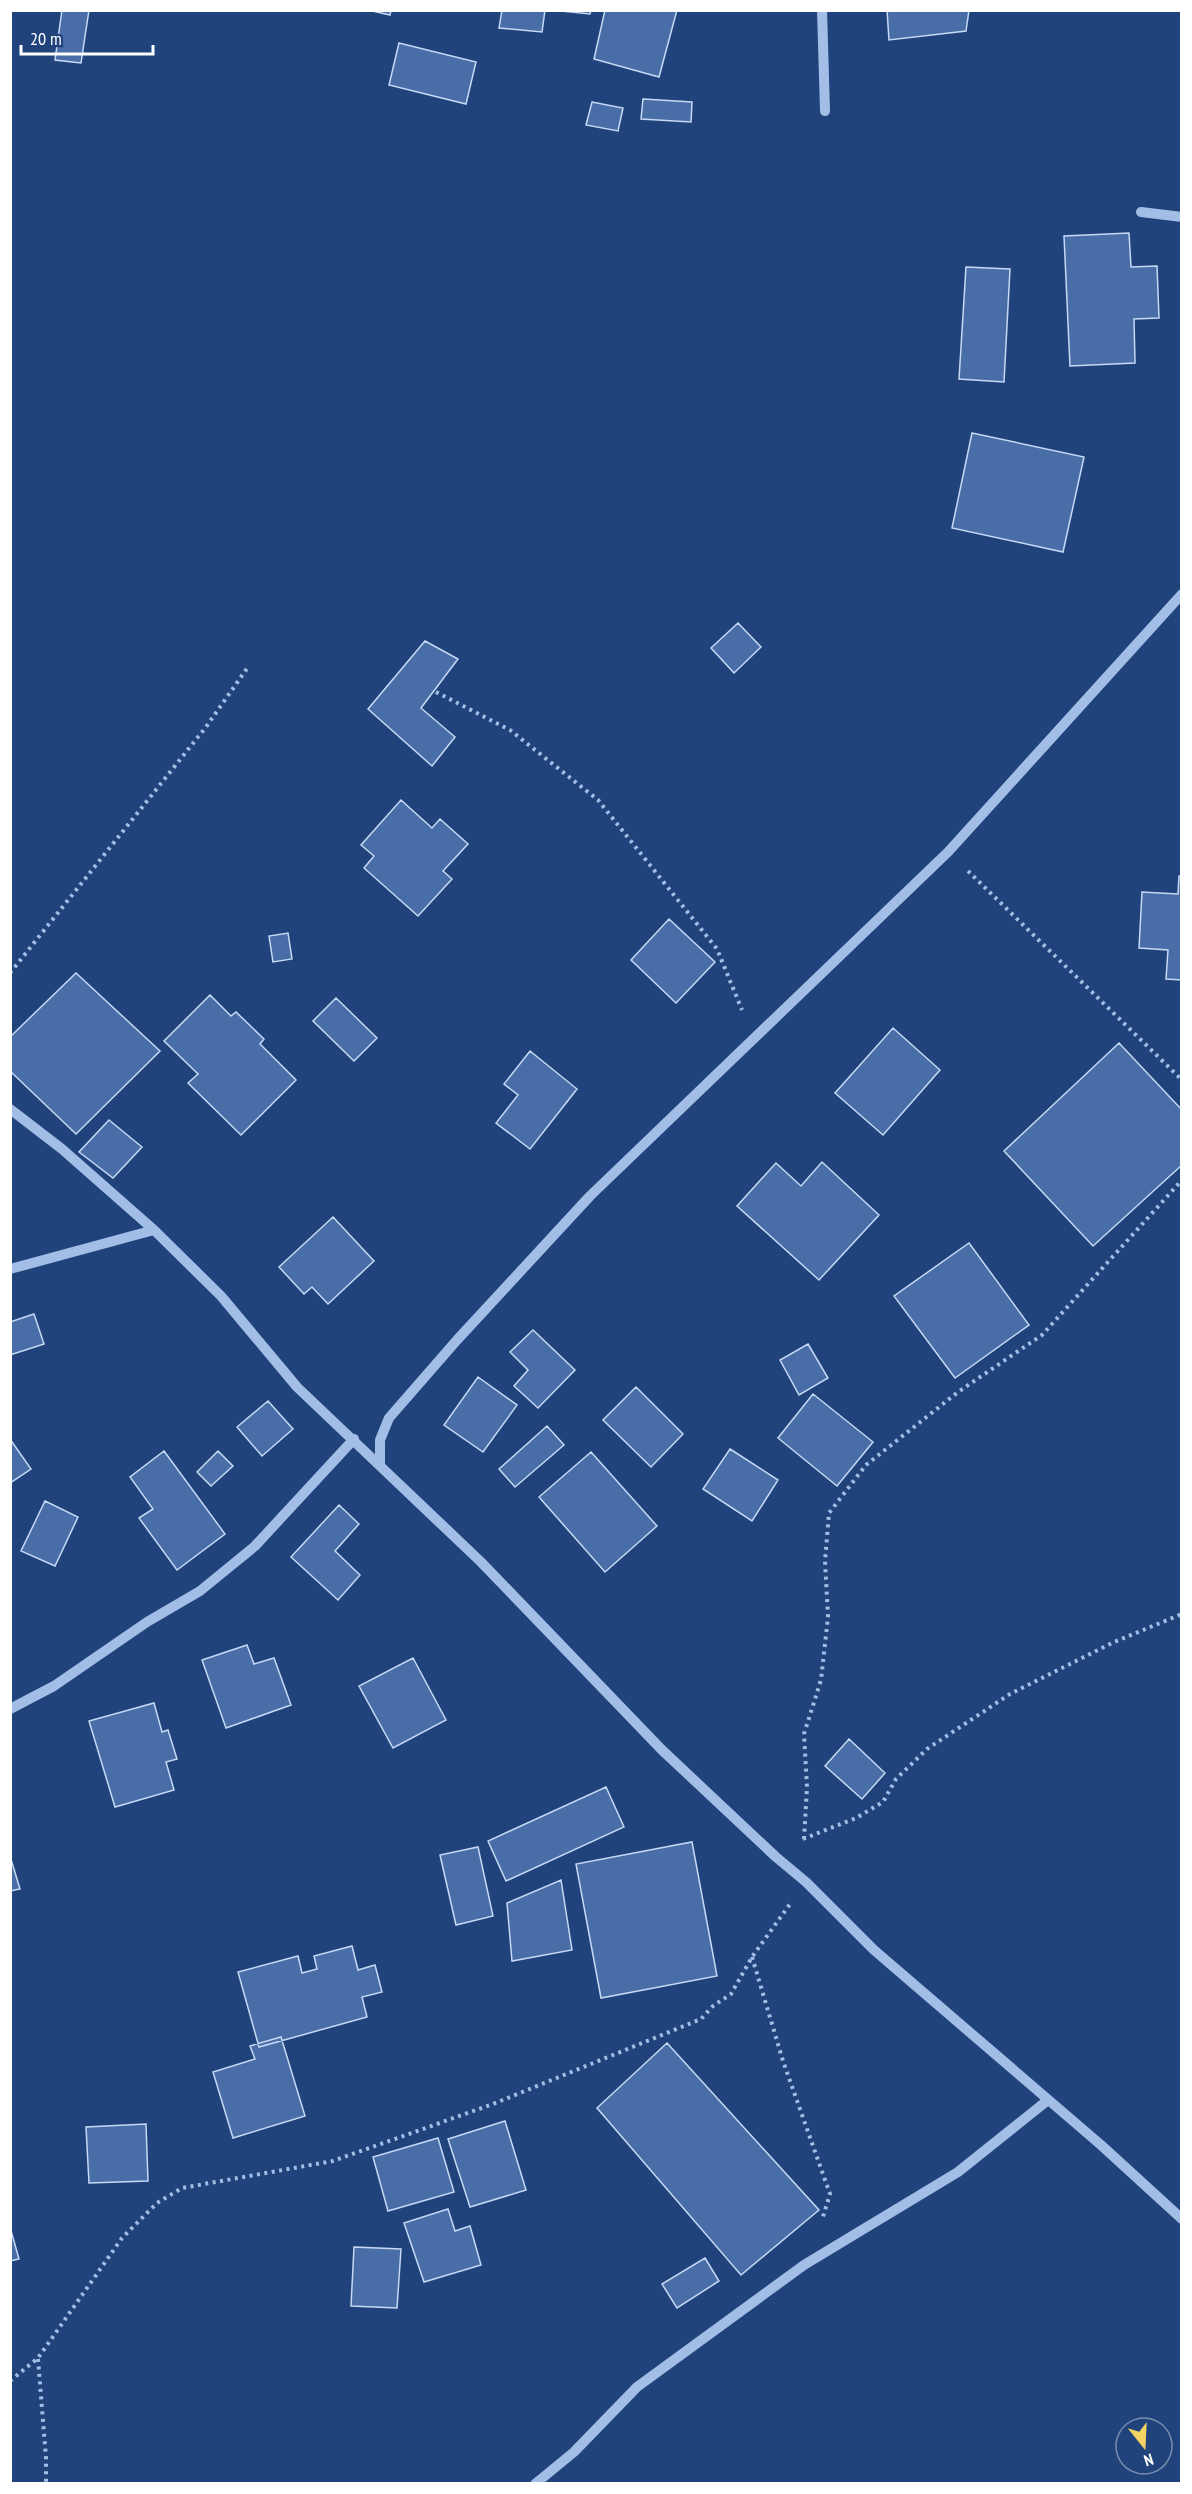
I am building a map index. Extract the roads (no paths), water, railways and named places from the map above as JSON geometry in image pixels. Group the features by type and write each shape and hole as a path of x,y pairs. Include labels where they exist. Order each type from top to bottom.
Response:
{"street":[{"path":"822,10 825,111"},
{"path":"1141,212 1182,217"},
{"path":"380,1466 380,1440 389,1418 457,1340 590,1196 948,852 1182,594"},
{"path":"10,1109 62,1149 154,1230 221,1296 297,1387 481,1562 662,1750 806,1882 874,1950 1101,2145 1182,2219"},
{"path":"10,1269 154,1230"},
{"path":"10,1709 54,1686 147,1622 200,1591 255,1546 354,1439"},
{"path":"535,2484 574,2452 637,2387 804,2265 958,2172 1048,2100"}]}
